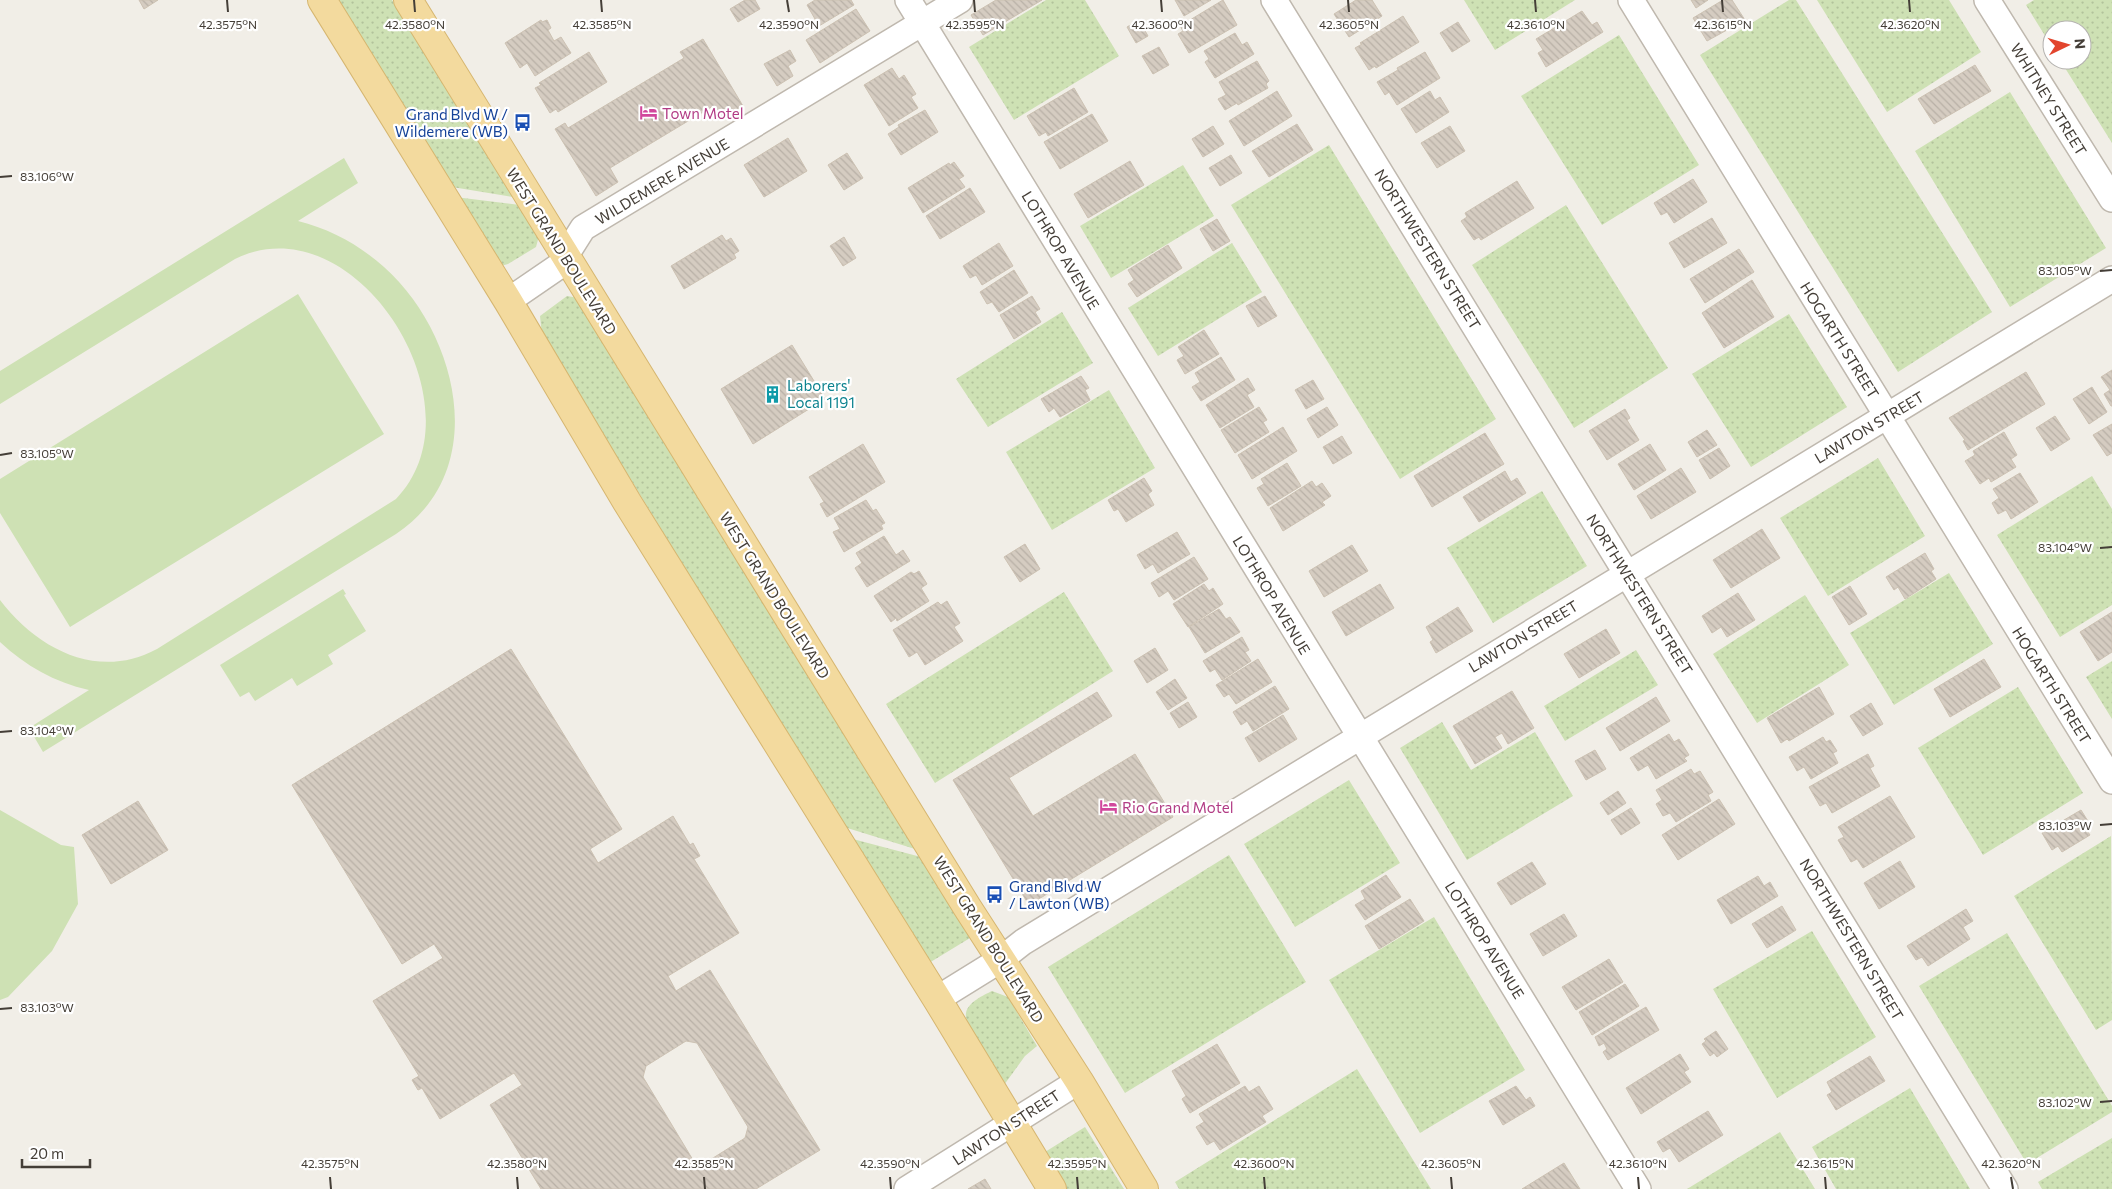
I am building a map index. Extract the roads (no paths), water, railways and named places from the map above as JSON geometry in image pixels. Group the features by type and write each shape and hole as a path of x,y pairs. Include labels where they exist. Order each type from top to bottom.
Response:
{"main road":[{"path":"322,0 508,302 632,509 1052,1189"},
{"name":"WEST GRAND BOULEVARD","path":"408,0 1000,960 1078,1080 1144,1189"}],"street":[{"name":"LOTHROP AVENUE","path":"908,0 1638,1189"},
{"name":"WILDEMERE AVENUE","path":"508,302 558,266 583,228 960,0"},
{"name":"NORTHWESTERN STREET","path":"1274,0 1628,572 2005,1189"},
{"name":"HOGARTH STREET","path":"1631,0 2112,781"},
{"name":"WHITNEY STREET","path":"1986,0 2112,199"},
{"name":"LAWTON STREET","path":"937,1000 1000,960 1023,942 2112,279"},
{"name":"LAWTON STREET","path":"907,1189 1078,1080"}],"place":[{"name":"Town Motel","path":"648,113"},
{"name":"Grand Blvd W / Wildemere (WB)","path":"522,123"},
{"name":"Laborers' Local 1191","path":"773,394"},
{"name":"Rio Grand Motel","path":"1108,807"},
{"name":"Grand Blvd W / Lawton (WB)","path":"995,895"}]}
